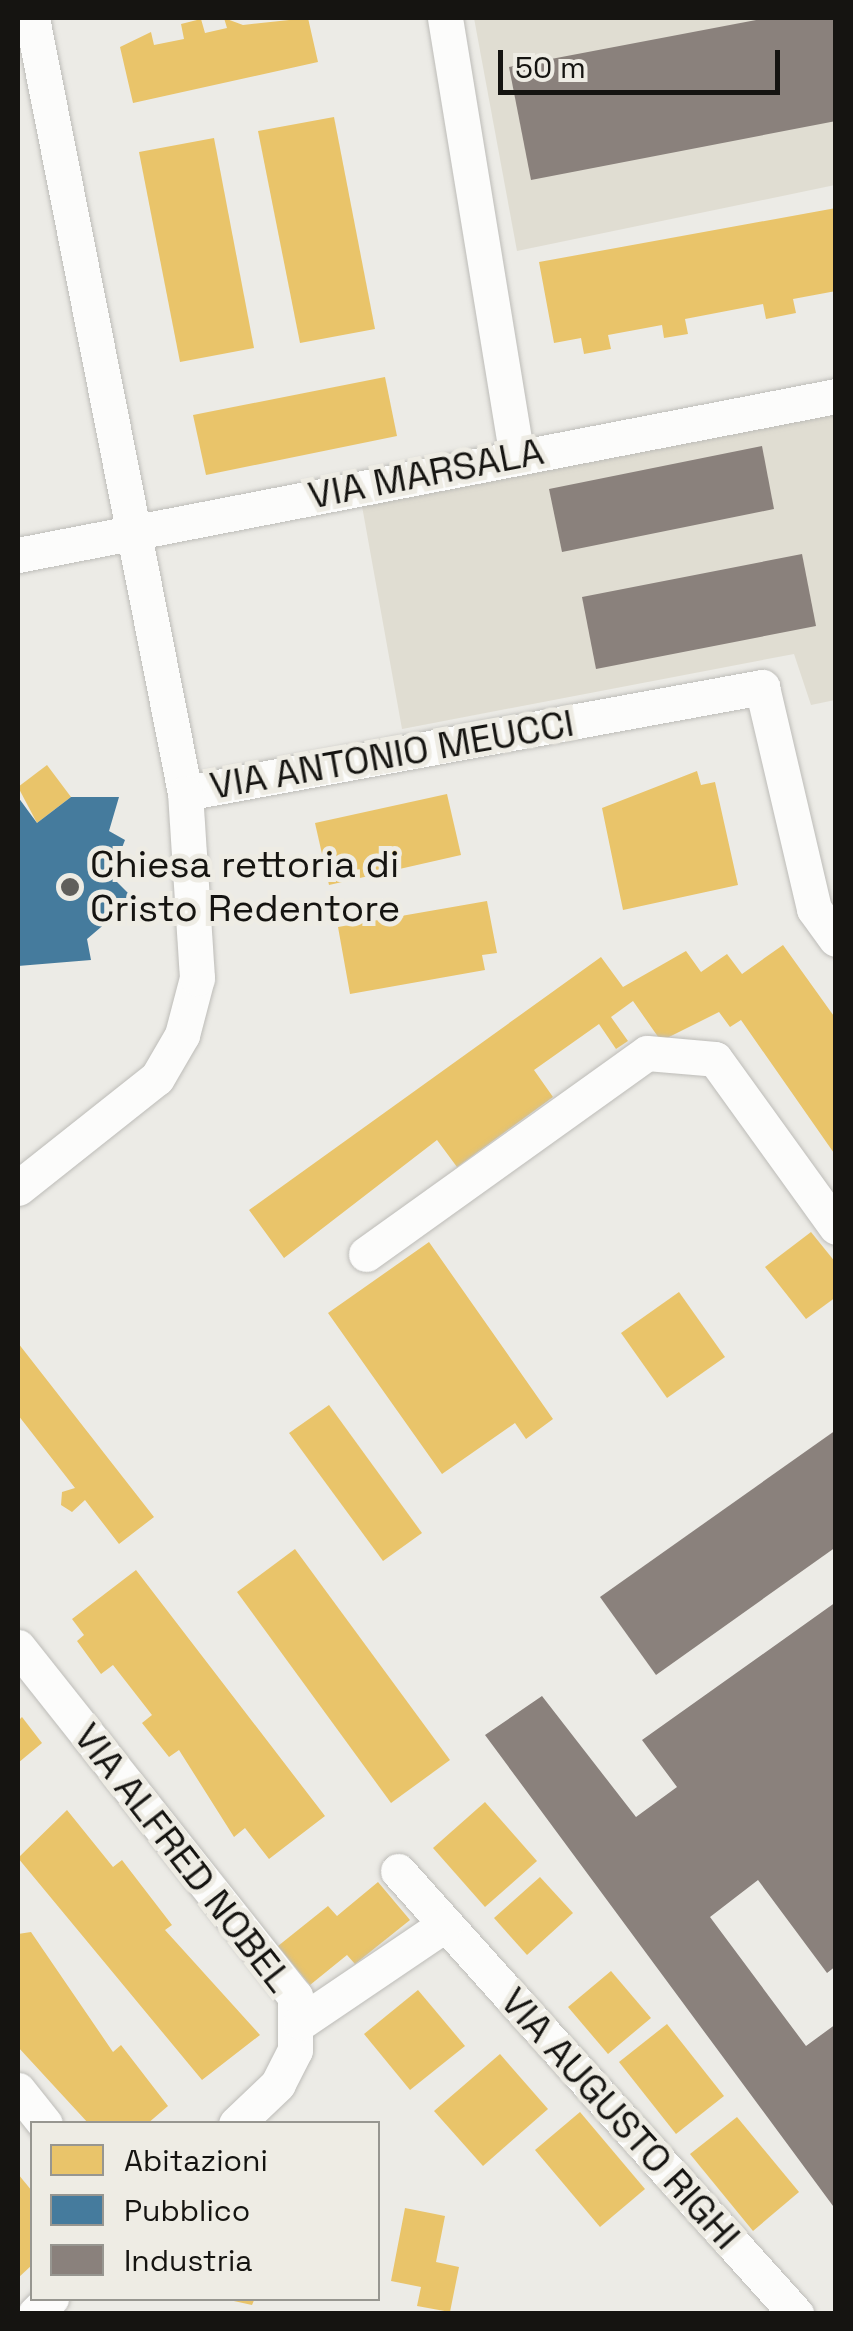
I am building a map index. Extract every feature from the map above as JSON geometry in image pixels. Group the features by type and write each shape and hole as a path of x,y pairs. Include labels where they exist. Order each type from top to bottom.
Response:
{"street":[{"name":"VIA ANTONIO MEUCCI","path":"32,18 186,793 762,687 814,908 836,940"},
{"path":"445,18 517,456"},
{"name":"VIA MARSALA","path":"18,555 836,396"},
{"path":"18,1188 157,1078 182,1035 197,978 186,793"},
{"path":"366,1254 647,1053 715,1060 836,1228"},
{"name":"VIA ALFRED NOBEL","path":"18,1647 295,1996 301,2022 278,2084 239,2121"},
{"name":"VIA AUGUSTO RIGHI","path":"398,1870 796,2314"},
{"path":"301,2022 444,1925"},
{"path":"18,2090 43,2121"}],"shaded area":[{"path":"474,18 835,18 835,185 517,251"},
{"path":"835,412 835,700 811,705 794,654 402,729 362,506"}],"building: Abitazioni":[{"path":"224,18 243,25 308,18 318,62 133,103 120,47 151,32 154,45 184,39 181,24 201,19 205,33 227,28"},
{"path":"334,117 375,329 300,343 258,131"},
{"path":"214,138 254,348 180,362 139,152"},
{"path":"836,208 836,291 793,299 796,313 766,319 763,304 685,319 688,334 664,338 662,325 608,335 611,349 584,354 581,338 554,343 539,262"},
{"path":"385,377 397,436 206,475 193,415"},
{"path":"47,765 71,797 37,823 18,787"},
{"path":"697,771 701,785 715,782 738,885 623,910 602,808"},
{"path":"447,794 461,855 329,885 315,823"},
{"path":"487,901 497,953 482,955 485,970 350,994 338,927"},
{"path":"783,945 836,1019 836,1156 741,1020 730,1027 719,1012 661,1041 633,1001 611,1017 628,1041 616,1049 599,1024 534,1070 553,1097 457,1167 437,1140 284,1258 249,1210 601,957 623,987 686,951 701,972 727,954 742,974"},
{"path":"811,1232 836,1263 836,1297 806,1319 765,1267"},
{"path":"429,1242 553,1419 526,1439 515,1423 442,1474 328,1313"},
{"path":"679,1292 725,1357 667,1398 621,1333"},
{"path":"18,1343 154,1517 119,1544 85,1500 72,1512 61,1505 62,1492 75,1488 18,1415"},
{"path":"329,1405 422,1533 383,1561 289,1433"},
{"path":"295,1549 450,1760 391,1803 237,1592"},
{"path":"136,1570 325,1816 269,1859 245,1828 234,1837 179,1750 169,1757 142,1723 152,1715 113,1665 101,1674 77,1641 84,1635 72,1619"},
{"path":"22,1717 42,1743 18,1763 18,1721"},
{"path":"485,1802 537,1861 485,1907 433,1848"},
{"path":"67,1810 113,1867 122,1860 172,1925 165,1930 260,2035 202,2080 18,1858"},
{"path":"540,1877 573,1913 527,1955 494,1918"},
{"path":"378,1882 410,1920 355,1964 347,1955 310,1985 278,1946 328,1906 337,1916"},
{"path":"31,1932 113,2052 121,2045 168,2106 150,2121 86,2121 18,2047 18,1934"},
{"path":"611,1971 651,2018 608,2054 568,2007"},
{"path":"418,1990 465,2046 410,2090 364,2034"},
{"path":"667,2024 724,2096 676,2134 619,2062"},
{"path":"500,2054 548,2109 483,2166 434,2111"},
{"path":"580,2112 645,2189 600,2227 535,2150"},
{"path":"737,2117 799,2192 753,2231 690,2154"},
{"path":"18,2174 30,2189 30,2267 18,2278"},
{"path":"405,2208 445,2216 436,2262 459,2267 450,2312 417,2306 421,2287 391,2281"}],"building: Pubblico":[{"name":"Chiesa rettoria di Cristo Redentore","path":"18,797 37,823 71,797 119,797 109,831 125,840 111,876 134,899 87,939 91,960 18,966"}],"building: Industria":[{"path":"766,18 836,18 836,121 531,180 509,67"},
{"path":"762,446 774,509 562,552 549,489"},
{"path":"802,554 816,626 596,669 582,597"},
{"path":"836,1430 836,1547 656,1675 600,1597"},
{"path":"836,1602 836,1966 827,1973 758,1880 710,1917 806,2046 836,2024 836,2210 485,1735 542,1696 636,1817 677,1787 642,1740"}],"place":[{"name":"Chiesa rettoria di Cristo Redentore","path":"70,887"}]}
